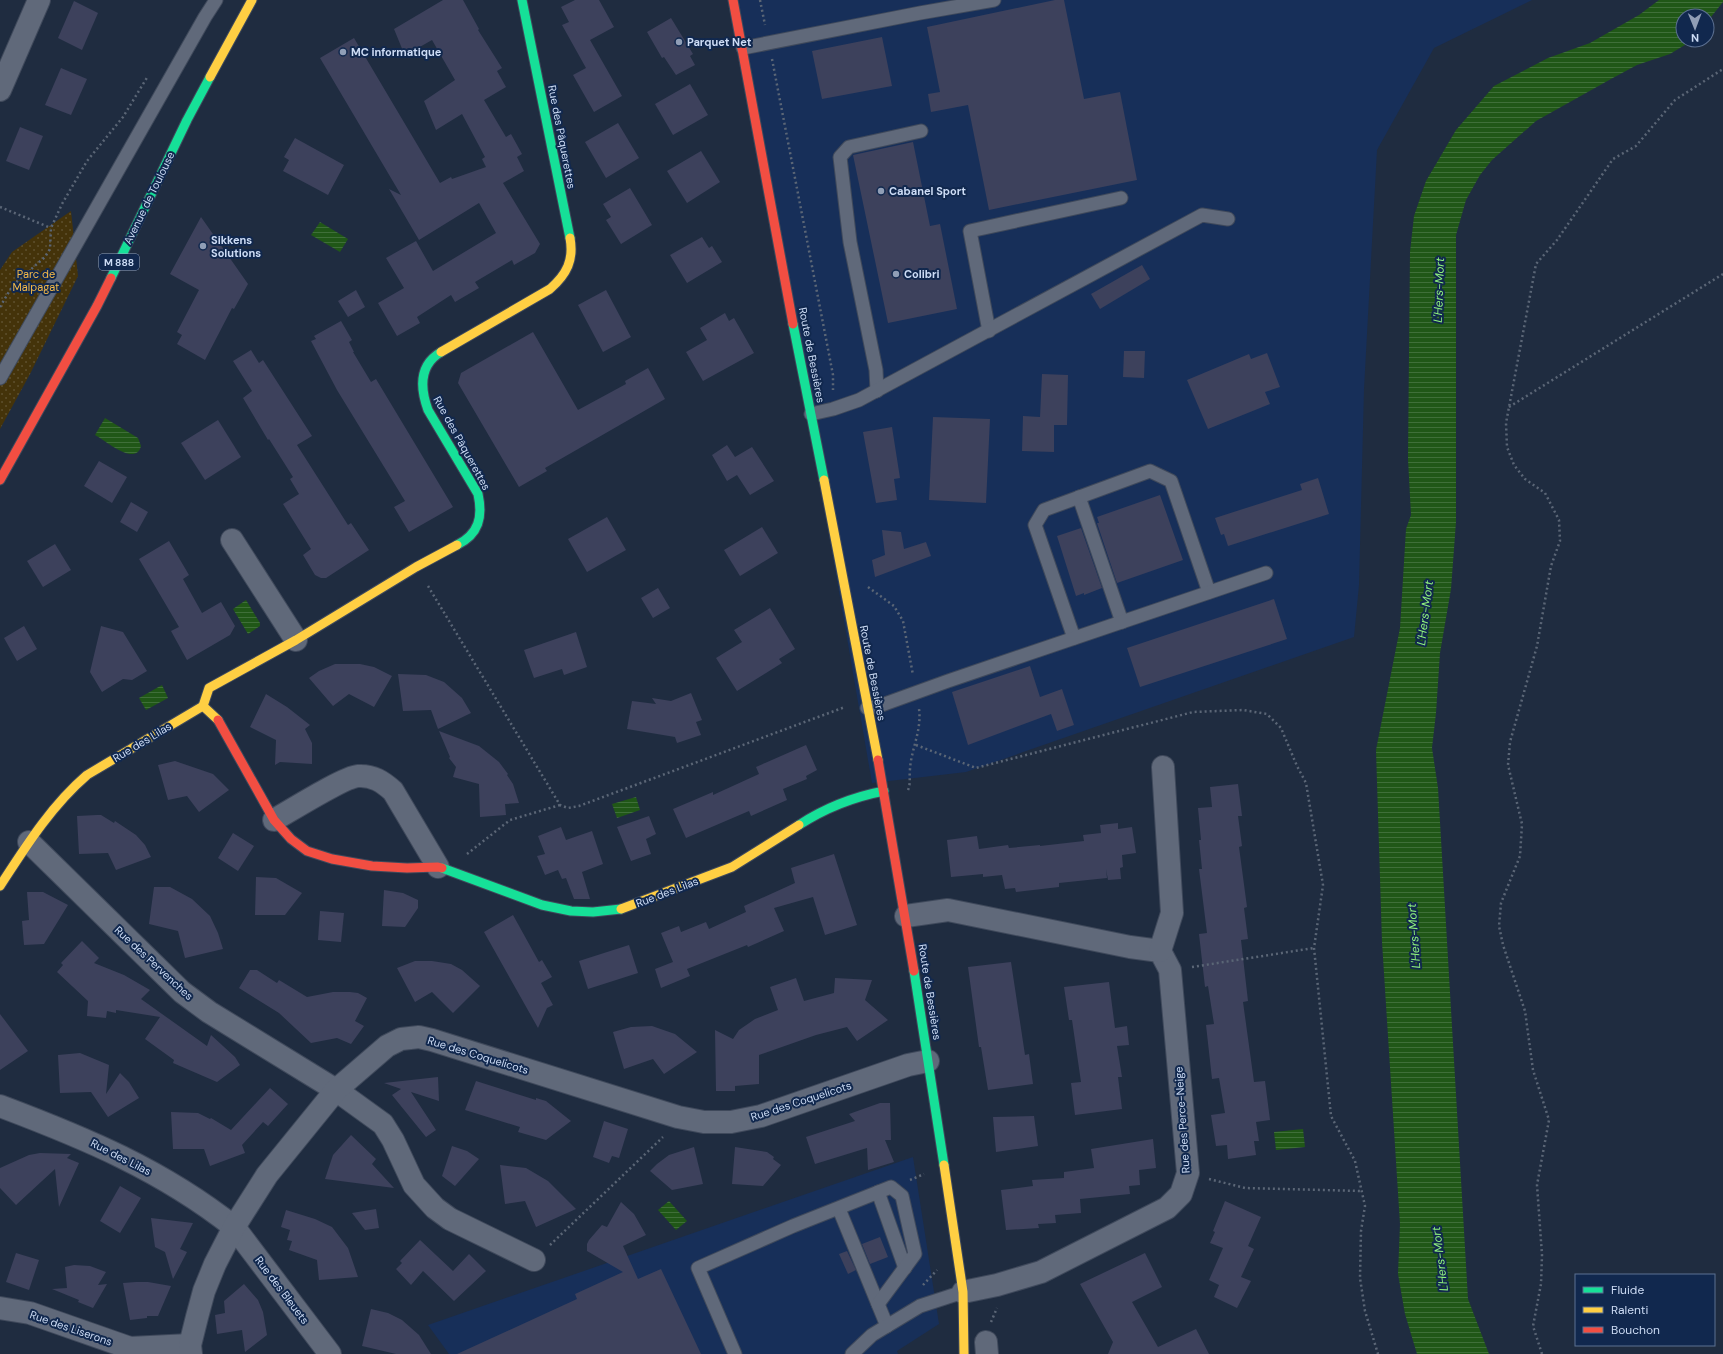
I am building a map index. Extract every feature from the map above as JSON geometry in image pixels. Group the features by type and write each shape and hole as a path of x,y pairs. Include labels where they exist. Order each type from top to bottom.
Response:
{"street":[{"path":"0,90 40,0"},
{"name":"Avenue de Toulouse","path":"0,480 97,306 187,120 252,0"},
{"name":"Rue des Pâquerettes","path":"203,706 209,688 296,640 416,567 465,541 477,526 481,509 478,494 428,410 423,397 422,384 425,369 435,356 550,289 565,277 571,263 572,248 522,0"},
{"name":"Route de Bessières","path":"733,0 743,48 762,162 884,792 906,916 963,1292 964,1354"},
{"path":"232,540 296,640"},
{"name":"Rue des Lilas","path":"0,886 55,806 71,788 87,775 203,706 218,720 274,820 291,839 307,851 332,860 393,867 444,869 542,905 571,912 593,912 620,909 646,900 732,867 811,817 835,805 864,795 884,792"},
{"path":"906,916 948,910 1130,947 1160,951 1172,913 1163,768"},
{"path":"274,820 344,781 357,776 371,777 383,782 393,791 444,869"},
{"name":"Rue des Pervenches","path":"29,842 182,992 209,1012 336,1090 383,1124 394,1140 414,1185 435,1208 450,1219 534,1260"},
{"name":"Rue des Perce-Neige","path":"963,1292 997,1285 1042,1272 1167,1208 1181,1194 1188,1172 1170,970 1160,951"},
{"name":"Rue des Coquelicots","path":"191,1350 204,1291 215,1264 234,1227 267,1175 336,1090 388,1046 401,1039 419,1037 678,1117 704,1122 731,1122 761,1116 908,1065 928,1061"},
{"name":"Rue des Lilas","path":"0,1106 66,1130 125,1157 175,1186 234,1227"},
{"name":"Rue des Bleuets","path":"234,1227 330,1354"},
{"name":"Rue des Liserons","path":"0,1308 30,1313 130,1348 191,1350"}],"lane":[{"path":"0,378 216,0"},
{"path":"743,48 994,0"},
{"path":"877,391 876,370 850,242 840,157 849,147 921,132"},
{"path":"989,331 970,231 1121,198"},
{"path":"811,414 833,409 859,400 877,391 1202,215 1228,219"},
{"path":"1074,638 1036,525 1044,510 1150,471 1171,481 1209,592"},
{"path":"1079,497 1122,622"},
{"path":"867,705 879,706 1266,573"},
{"path":"736,1354 698,1268 793,1226 891,1188 902,1196 915,1254 878,1304"},
{"path":"878,1192 905,1268"},
{"path":"839,1209 887,1326"},
{"path":"852,1354 872,1335 920,1306 963,1292"}],"path":[{"path":"1542,1354 1533,1326 1541,1284 1542,1255 1537,1185 1549,1120 1533,1070 1525,1010 1503,945 1499,926 1501,903 1520,856 1522,824 1508,765 1510,742 1537,646 1551,566 1560,541 1559,520 1545,493 1525,479 1514,465 1507,447 1506,423 1536,264 1557,240 1613,159 1636,146 1675,100 1723,69"},
{"path":"0,307 14,285 45,257 50,249 50,228 62,204 87,161 123,117 151,72"},
{"path":"0,207 50,228"},
{"path":"1509,407 1723,274"},
{"path":"416,567 560,805"},
{"path":"444,869 459,861 510,820 560,805 568,808 579,806 843,708 867,705"},
{"path":"916,745 976,768 1193,712 1243,710 1267,714 1281,728 1306,783 1323,885 1314,948 1331,1116 1355,1161 1365,1206 1361,1231 1360,1278 1365,1311 1378,1354"},
{"path":"1170,970 1314,948"},
{"path":"534,1260 672,1129 678,1117"},
{"path":"891,1188 944,1166"},
{"path":"1188,1172 1245,1188 1362,1191"},
{"path":"986,1348 987,1330 998,1302 997,1285"}],"shaded area":[{"path":"737,0 1532,0 1434,48 1377,150 1364,389 1359,585 1354,637 966,772 872,783"},
{"path":"913,1157 939,1324 897,1351 898,1354 449,1354 428,1325"}],"green space":[{"name":"Parc de Malpagat","path":"71,211 78,276 30,374 0,429 0,270 12,252"}],"water":[{"name":"L'Hers-Mort","path":"1659,0 1723,0 1715,12 1715,8 1675,8 1675,48 1680,48 1670,54 1637,65 1536,121 1492,160 1480,175 1466,200 1456,235 1456,522 1451,589 1440,653 1432,748 1438,788 1468,1299 1489,1354 1417,1354 1405,1314 1398,1274 1400,1224 1382,942 1376,750 1400,628 1406,529 1411,515 1408,459 1410,252 1414,216 1426,181 1456,130 1494,86 1548,58 1590,43 1639,15"},
{"path":"320,222 348,239 340,252 311,235"},
{"path":"105,418 138,438 141,446 138,452 133,454 120,451 95,435"},
{"path":"246,600 260,623 260,626 248,634 233,609"},
{"path":"162,685 168,698 146,710 139,698"},
{"path":"636,797 640,810 617,818 612,804"},
{"path":"1303,1129 1305,1147 1276,1150 1274,1132"},
{"path":"669,1201 687,1221 676,1230 658,1210"}],"building":[{"path":"443,0 463,0 479,29 478,30 502,68 497,71 506,87 484,100 506,137 511,134 522,154 517,157 524,171 503,183 540,244 535,253 514,265 512,260 475,282 479,288 455,302 451,295 417,317 420,323 397,336 378,303 404,288 386,258 416,241 433,271 496,233 479,203 419,240 389,189 401,195 320,58 354,38 440,183 451,177 452,179 486,167 482,159 485,157 462,114 436,130 424,101 455,80 432,40 411,52 409,48 403,51 394,29"},
{"path":"575,0 599,0 614,27 590,40 622,96 594,112 573,75 586,68 562,25 569,22 561,7"},
{"path":"1055,0 1064,0 1084,99 1120,92 1137,180 989,210 968,105 931,112 928,94 940,92 927,27"},
{"path":"74,1 98,13 82,50 58,38"},
{"path":"671,18 693,54 690,56 695,65 676,75 664,57 662,58 647,32"},
{"path":"882,37 892,86 822,99 812,51"},
{"path":"61,68 87,79 71,115 45,105"},
{"path":"690,84 708,115 673,135 655,104"},
{"path":"618,123 639,158 606,178 585,142"},
{"path":"20,127 43,136 29,170 6,161"},
{"path":"295,138 344,165 328,195 283,171 289,160 284,157"},
{"path":"913,142 930,226 940,224 957,309 888,323 853,155"},
{"path":"701,151 720,182 687,203 667,171"},
{"path":"630,188 652,225 621,244 606,220 611,217 603,204"},
{"name":"Sikkens Solutions","path":"201,217 248,284 234,309 232,308 205,360 177,344 182,335 177,332 199,290 170,274"},
{"path":"702,237 709,248 712,246 722,262 687,283 670,255"},
{"path":"1142,265 1150,279 1100,309 1091,294"},
{"path":"356,290 365,307 348,317 338,301"},
{"path":"606,290 631,337 603,352 578,305"},
{"path":"725,313 729,321 734,318 754,353 703,381 686,352 707,340 700,328"},
{"path":"341,321 352,340 349,342 353,352 371,382 376,379 453,507 409,532 394,507 405,501 337,390 311,341 316,339 314,336"},
{"path":"533,332 578,410 626,384 625,381 648,368 665,399 545,468 547,471 519,487 458,383 461,373"},
{"path":"251,350 259,363 263,360 312,436 297,445 348,525 351,523 369,550 326,578 321,578 315,575 303,555 311,549 283,504 299,494 290,479 293,477 269,439 268,440 243,398 252,391 233,361"},
{"path":"1124,351 1145,351 1144,378 1123,377"},
{"path":"1267,353 1280,387 1265,392 1270,404 1208,429 1187,380 1249,354 1251,359"},
{"path":"1042,374 1068,375 1067,425 1054,425 1054,452 1022,451 1023,416 1040,417"},
{"path":"933,417 990,419 986,503 929,500"},
{"path":"218,420 241,457 205,480 181,443"},
{"path":"892,427 900,478 894,479 897,500 876,503 863,432"},
{"path":"727,445 735,457 752,447 774,481 750,495 737,475 727,481 712,455"},
{"path":"99,461 127,477 112,503 84,486"},
{"path":"1318,478 1329,514 1228,546 1224,534 1221,535 1215,518 1302,490 1300,484"},
{"path":"1160,495 1183,560 1117,583 1097,523 1099,523 1097,517"},
{"path":"131,502 148,512 137,532 120,522"},
{"path":"607,517 626,550 587,572 568,539"},
{"path":"762,527 778,553 740,576 724,550"},
{"path":"1081,528 1102,588 1084,595 1084,593 1076,596 1057,536"},
{"path":"882,530 901,532 904,549 926,542 931,556 875,577 872,560 885,555"},
{"path":"169,541 189,575 183,579 202,613 221,602 235,626 230,635 187,660 171,631 179,627 139,559"},
{"path":"55,544 71,570 43,587 27,561"},
{"path":"658,588 670,608 653,618 641,598"},
{"path":"1274,599 1287,639 1140,687 1127,648"},
{"path":"770,608 795,649 779,659 782,663 737,691 716,658 742,642 734,630"},
{"path":"24,626 37,649 17,661 4,638"},
{"path":"101,626 123,632 147,671 132,680 123,679 102,692 90,672"},
{"path":"576,632 587,667 564,675 562,669 534,678 524,650"},
{"path":"335,664 360,664 374,667 392,676 374,707 349,694 333,706 309,678 319,671"},
{"path":"1030,666 1040,697 1062,689 1074,725 1057,731 1051,714 968,745 952,692"},
{"path":"398,674 426,675 444,682 462,698 471,713 438,729 431,710 403,711"},
{"path":"691,693 702,720 696,722 701,735 677,743 675,737 627,729 632,701 656,704 652,698 671,701"},
{"path":"266,694 287,707 310,725 305,729 312,743 312,764 280,762 275,765 276,740 250,727"},
{"path":"439,731 479,746 499,762 513,784 519,803 505,804 506,815 480,817 479,784 453,777 456,767 449,758 450,757"},
{"path":"806,745 817,770 806,776 807,779 783,789 787,800 751,816 749,811 686,838 673,809 713,792 713,795 759,774 756,767"},
{"path":"175,761 213,774 229,790 199,812 187,796 168,800 158,765"},
{"path":"1238,784 1242,816 1238,816 1242,846 1239,847 1247,907 1244,908 1248,939 1241,940 1248,1001 1243,1002 1254,1082 1265,1081 1270,1120 1256,1122 1259,1141 1254,1141 1256,1155 1228,1159 1227,1145 1216,1146 1211,1115 1225,1113 1219,1078 1212,1079 1206,1025 1214,1024 1208,986 1205,987 1199,934 1207,933 1199,869 1202,869 1198,808 1212,807 1210,787"},
{"path":"101,815 114,823 115,821 136,835 145,845 151,857 116,870 108,853 79,854 77,816"},
{"path":"649,816 656,834 646,839 651,854 631,861 617,827"},
{"path":"1118,823 1118,829 1132,827 1136,853 1122,855 1123,867 1120,868 1121,879 1108,880 1106,869 1107,878 1059,883 1059,887 1016,892 1015,888 1005,889 1002,875 983,877 983,874 951,877 947,840 977,836 979,849 1008,845 1009,848 1040,846 1084,841 1083,835 1101,833 1100,825"},
{"path":"561,827 566,840 592,831 603,864 582,872 590,899 574,899 566,878 562,879 558,870 545,875 537,856 545,854 538,836"},
{"path":"233,833 254,846 238,871 218,858"},
{"path":"834,854 857,925 825,935 813,897 774,908 784,931 748,947 747,945 687,969 690,976 661,988 655,969 673,962 661,933 679,926 681,932 706,922 709,929 746,912 744,906 795,883 791,868"},
{"path":"256,877 276,878 302,893 285,915 255,915"},
{"path":"154,887 170,887 192,899 210,916 218,933 223,949 185,958 178,931 149,924"},
{"path":"384,890 403,893 418,900 418,908 405,927 382,926"},
{"path":"27,892 43,892 68,905 44,944 24,945 22,921 29,920"},
{"path":"320,911 344,913 341,942 318,940"},
{"path":"513,915 539,962 542,960 552,977 541,983 553,1005 547,1008 538,1028 484,932"},
{"path":"82,941 99,958 94,963 124,975 150,990 141,999 207,1046 211,1035 235,1057 240,1065 217,1082 173,1063 174,1060 145,1039 160,1017 116,1010 116,1013 107,1011 106,1018 87,1016 88,1001 57,972 63,965 61,963"},
{"path":"629,945 638,973 588,989 579,961"},
{"path":"415,961 432,961 451,964 462,970 480,986 453,1013 432,992 415,1002 397,968"},
{"path":"1011,962 1025,1055 1029,1054 1033,1084 988,1090 981,1047 979,1047 968,967"},
{"path":"250,970 257,970 277,983 279,980 307,997 333,992 358,993 367,998 355,1021 364,1026 351,1044 337,1038 311,1043 279,1013 239,988"},
{"path":"796,978 804,1001 834,993 835,978 872,980 865,1000 888,1020 857,1041 847,1027 816,1035 759,1055 759,1084 735,1086 735,1091 716,1091 715,1030 733,1039 739,1030 755,1019 778,1010 770,987"},
{"path":"1109,982 1115,1028 1127,1026 1129,1045 1117,1046 1122,1077 1118,1077 1122,1109 1075,1115 1071,1083 1081,1082 1072,1020 1069,1020 1064,987"},
{"path":"0,1014 28,1051 0,1070"},
{"path":"652,1026 675,1034 697,1052 664,1074 653,1059 624,1069 613,1032 631,1027"},
{"path":"80,1053 109,1065 106,1094 120,1073 129,1082 139,1098 108,1117 91,1092 60,1093 58,1055"},
{"path":"438,1077 439,1101 411,1092 436,1130 426,1137 392,1095 401,1089 384,1083"},
{"path":"476,1081 536,1100 536,1098 546,1101 571,1121 546,1140 518,1132 520,1127 465,1110"},
{"path":"270,1088 288,1104 268,1126 263,1122 242,1145 245,1153 210,1166 204,1149 173,1149 171,1112 198,1113 210,1119 211,1118 231,1130"},
{"path":"880,1103 890,1103 891,1140 885,1140 894,1162 868,1170 867,1148 815,1164 806,1137 855,1121 849,1114"},
{"path":"1034,1116 1038,1146 996,1152 993,1117"},
{"path":"604,1121 628,1129 619,1158 612,1156 609,1163 593,1157"},
{"path":"351,1135 376,1159 372,1164 394,1188 325,1179 333,1155"},
{"path":"1153,1139 1156,1168 1139,1170 1140,1185 1129,1186 1130,1194 1080,1199 1081,1213 1055,1215 1056,1223 1038,1224 1039,1228 1006,1230 1001,1190 1033,1186 1032,1180 1064,1178 1064,1172 1094,1168 1091,1149"},
{"path":"452,1146 467,1151 479,1159 455,1186 442,1176"},
{"path":"694,1147 703,1184 672,1190 650,1171 669,1155"},
{"path":"735,1147 767,1152 781,1165 763,1186 732,1184"},
{"path":"40,1153 71,1154 67,1158 79,1163 59,1207 55,1169 16,1205 0,1188 0,1168 29,1155"},
{"path":"500,1165 526,1168 548,1181 576,1209 536,1227 525,1201 505,1204"},
{"path":"120,1186 141,1198 120,1233 100,1221"},
{"path":"1225,1201 1261,1217 1248,1246 1254,1249 1241,1277 1251,1281 1237,1308 1214,1297 1219,1285 1209,1280 1223,1248 1210,1243 1215,1232 1213,1231"},
{"path":"621,1202 634,1214 646,1235 623,1246 638,1279 661,1269 701,1354 457,1354 577,1299 575,1294 623,1272 587,1251 587,1244 589,1240 602,1225 607,1227"},
{"path":"376,1209 379,1228 365,1230 352,1213"},
{"path":"286,1210 315,1219 332,1227 348,1248 358,1277 319,1280 317,1260 289,1250 292,1241 287,1240 290,1230 281,1227"},
{"path":"151,1218 193,1223 180,1249 187,1252 173,1279 165,1252 155,1247"},
{"path":"880,1237 888,1257 870,1264 862,1244"},
{"path":"420,1240 453,1271 469,1254 486,1271 454,1301 423,1271 411,1285 396,1269 402,1263 400,1261"},
{"path":"847,1251 856,1270 848,1274 839,1254"},
{"path":"16,1253 39,1260 29,1290 6,1282"},
{"path":"1145,1253 1162,1287 1132,1302 1158,1347 1196,1329 1209,1354 1108,1354 1113,1342 1080,1284"},
{"path":"74,1265 90,1266 106,1272 98,1285 107,1284 93,1308 78,1302 79,1300 52,1289 67,1288 65,1267"},
{"path":"148,1282 171,1286 158,1316 147,1316 147,1318 130,1320 123,1283"},
{"path":"244,1284 258,1300 263,1312 267,1335 245,1352 242,1330 217,1334 215,1315 225,1313 224,1301"},
{"path":"371,1309 388,1313 402,1320 419,1335 431,1354 396,1354 362,1346"}],"traffic: fast":[{"path":"522,0 570,238"},
{"path":"111,278 187,120 210,77"},
{"path":"793,324 824,480"},
{"path":"441,352 434,357 425,370 423,378 425,402 428,410 478,494 480,510 478,524 475,530 470,536 457,545"},
{"path":"799,825 819,813 840,804 861,796 884,791"},
{"path":"442,868 542,905 571,911 593,912 621,909"},
{"path":"914,971 944,1165"}],"traffic: slow":[{"path":"210,77 252,0"},
{"path":"441,352 550,289 561,278 568,266 571,253 570,238"},
{"path":"824,480 878,760"},
{"path":"203,706 209,688 296,640 416,567 457,545"},
{"path":"0,886 29,841 62,800 87,775 203,706 218,720"},
{"path":"621,909 732,867 799,825"},
{"path":"944,1165 963,1292 964,1354"}],"traffic: jam":[{"path":"733,0 793,324"},
{"path":"0,480 97,306 111,278"},
{"path":"218,720 274,820 291,839 307,851 332,859 372,866 442,868"},
{"path":"878,760 914,971"}],"place":[{"name":"Parquet Net","path":"679,42"},
{"name":"MC informatique","path":"343,52"},
{"name":"Cabanel Sport","path":"881,191"},
{"name":"Sikkens Solutions","path":"203,246"},
{"name":"Colibri","path":"896,274"}]}
